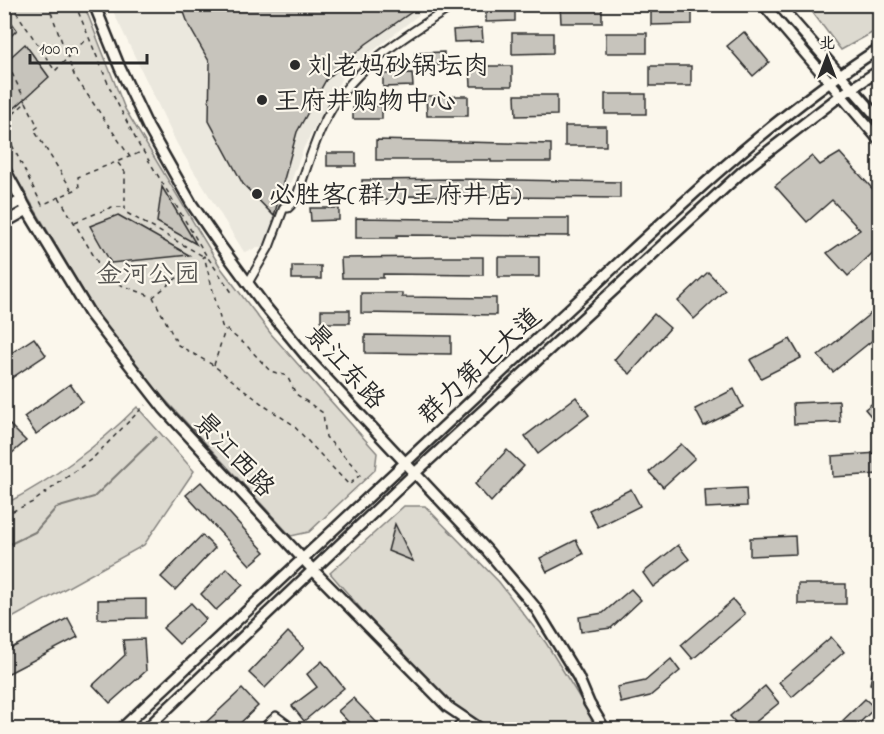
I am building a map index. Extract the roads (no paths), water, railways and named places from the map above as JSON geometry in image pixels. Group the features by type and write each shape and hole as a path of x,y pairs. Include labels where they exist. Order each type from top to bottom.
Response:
{"main road":[{"name":"景江东路","path":"93,4 120,69 153,136 191,203 248,283 311,362 416,472 535,607 578,677 588,703 605,729"},
{"path":"763,4 879,141"},
{"path":"778,4 879,120"},
{"name":"群力第七大道","path":"120,729 735,158 827,82 879,48"},
{"name":"群力第七大道","path":"146,729 416,472 744,171 840,96 879,70"},
{"name":"景江西路","path":"4,168 90,314 164,409 314,571 448,707 482,729"},
{"path":"4,210 22,200"},
{"path":"4,223 27,210"}],"street":[{"path":"248,283 269,247 284,207 288,208 295,201 322,126 343,93 360,73 382,54 456,4"},
{"path":"261,729 276,716 295,729"},
{"path":"455,729 465,718"}],"waterway":[{"path":"4,547 35,532 56,508 94,497 156,437"}],"place":[{"name":"刘老妈砂锅坛肉","path":"295,65"},
{"name":"王府井购物中心","path":"262,100"},
{"name":"必胜客(群力王府井店)","path":"257,194"}],"park label":[{"name":"金河公园","path":"148,273"}]}
